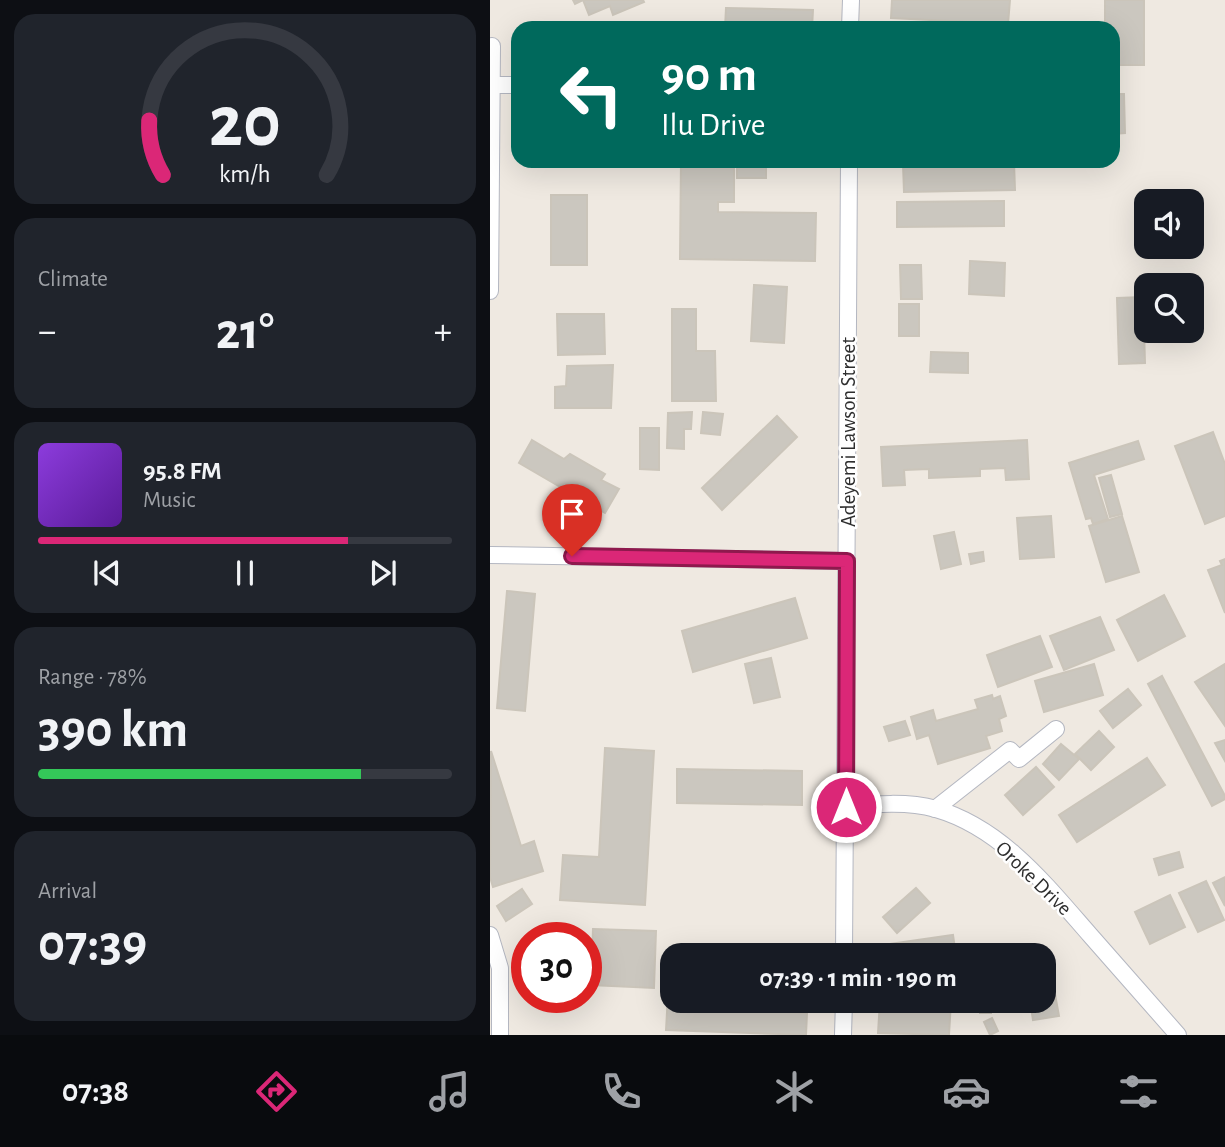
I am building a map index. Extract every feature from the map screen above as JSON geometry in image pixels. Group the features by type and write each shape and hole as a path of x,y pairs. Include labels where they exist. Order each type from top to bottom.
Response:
{"street":[{"path":"850,21 851,0"},
{"path":"490,291 492,46"},
{"path":"492,85 511,85"},
{"name":"Adeyemi Lawson Street","path":"844,943 849,168"},
{"path":"490,555 847,561"},
{"path":"935,809 1010,750 1019,759 1056,729"},
{"name":"Oroke Drive","path":"846,807 885,803 935,809 983,831 1024,862 1178,1035"},
{"path":"490,935 499,968 500,1035"},
{"path":"843,1035 844,1013"}],"building":[{"path":"583,0 644,2 613,15 610,6 589,15"},
{"path":"892,0 1010,0 1008,21 891,18"},
{"path":"1105,0 1144,0 1144,65 1120,65 1120,21 1105,21"},
{"path":"726,8 813,10 812,21 725,21"},
{"path":"1120,94 1124,94 1125,133 1120,133"},
{"path":"681,168 734,168 734,202 718,202 718,212 816,213 815,261 680,259"},
{"path":"737,168 766,168 766,178 737,178"},
{"path":"903,168 1014,168 1015,190 904,192"},
{"path":"551,195 587,195 587,265 551,265"},
{"path":"1004,201 1004,226 897,227 897,202"},
{"path":"970,261 1005,263 1004,296 969,294"},
{"path":"900,265 921,265 922,299 901,299"},
{"path":"754,285 787,287 784,343 751,341"},
{"path":"1134,297 1134,343 1144,343 1145,363 1119,364 1117,298"},
{"path":"899,304 919,304 919,336 899,336"},
{"path":"672,309 696,309 696,351 715,351 716,401 672,401"},
{"path":"557,314 604,314 605,354 558,355"},
{"path":"931,352 968,353 968,373 930,372"},
{"path":"613,365 611,408 555,408 555,387 566,386 567,366"},
{"path":"692,412 691,429 684,429 684,449 667,448 668,413"},
{"path":"703,412 723,414 720,435 701,433"},
{"path":"777,416 797,437 722,510 702,488"},
{"path":"640,428 659,428 659,470 640,469"},
{"path":"1213,432 1225,464 1225,516 1205,524 1175,446"},
{"path":"532,440 564,459 570,454 605,474 601,480 619,489 605,513 519,463"},
{"path":"1027,440 1029,479 1006,480 1005,468 980,469 980,476 929,478 929,469 904,470 905,485 883,486 881,447"},
{"path":"1138,441 1144,459 1094,475 1108,519 1093,524 1091,518 1086,519 1069,463"},
{"path":"1111,475 1122,514 1110,517 1099,478"},
{"path":"1051,516 1054,557 1020,559 1017,518"},
{"path":"1122,516 1139,572 1106,582 1089,526"},
{"path":"954,532 961,564 941,569 934,536"},
{"path":"983,552 984,561 971,564 969,554"},
{"path":"1225,559 1225,613 1208,570 1222,565 1220,561"},
{"path":"507,591 535,594 525,711 497,708"},
{"path":"1164,595 1185,636 1138,661 1117,620"},
{"path":"795,598 807,638 693,672 682,631"},
{"path":"1100,617 1114,650 1064,670 1050,636"},
{"path":"1040,636 1052,667 998,687 987,655"},
{"path":"771,658 780,697 754,703 745,664"},
{"path":"1094,664 1103,695 1044,712 1035,681"},
{"path":"1225,664 1225,726 1195,682"},
{"path":"1162,676 1225,796 1225,799 1212,806 1148,684"},
{"path":"1128,689 1141,705 1113,728 1100,711"},
{"path":"992,695 993,699 1000,696 1006,716 999,719 1002,731 986,736 990,748 938,764 929,735 917,739 911,717 933,710 936,721 978,709 975,700"},
{"path":"905,721 910,735 889,741 884,727"},
{"path":"1099,731 1114,747 1091,770 1075,754"},
{"path":"1225,740 1225,761 1215,743"},
{"path":"1061,744 1079,759 1059,780 1043,764"},
{"path":"605,748 654,751 645,905 560,900 563,855 599,857"},
{"path":"491,751 521,846 534,841 543,871 493,887 490,877"},
{"path":"1147,758 1165,785 1077,842 1059,815"},
{"path":"1036,767 1054,787 1023,815 1005,795"},
{"path":"677,769 802,771 802,805 677,803"},
{"path":"1179,852 1183,867 1159,875 1154,859"},
{"path":"1225,877 1225,906 1213,883"},
{"path":"1206,881 1224,920 1198,932 1179,893"},
{"path":"916,888 930,903 897,933 883,917"},
{"path":"522,889 532,904 506,921 497,906"},
{"path":"1170,895 1185,927 1150,944 1135,912"},
{"path":"602,929 656,931 654,988 602,986"},
{"path":"953,935 954,943 896,943"},
{"path":"1056,1000 1059,1016 1033,1020 1032,1013 1056,1013"},
{"path":"667,1013 807,1013 806,1035 666,1030"},
{"path":"879,1013 950,1013 949,1035 878,1033"},
{"path":"992,1018 998,1031 990,1035 984,1022"}],"route":[{"path":"572,556 847,561 846,807"}]}
